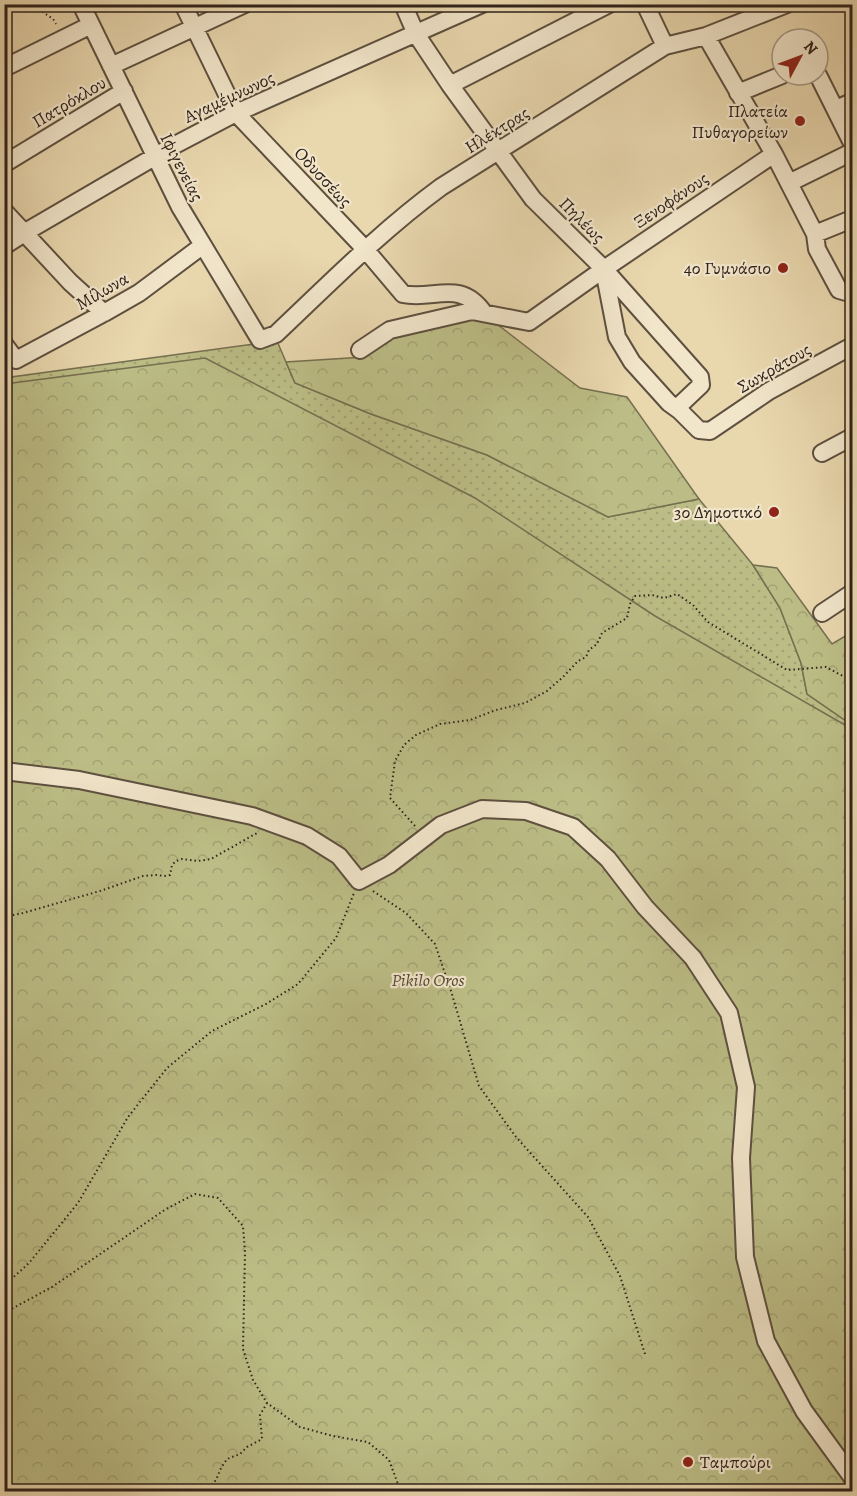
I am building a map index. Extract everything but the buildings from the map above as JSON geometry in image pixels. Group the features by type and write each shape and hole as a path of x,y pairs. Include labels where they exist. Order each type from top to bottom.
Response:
{"street":[{"name":"Ιφιγενείας","path":"81,4 180,207 260,340"},
{"name":"Οδυσσέως","path":"183,4 236,113 365,249 403,294 411,296 436,292 453,293 469,298 484,313"},
{"path":"111,66 245,4"},
{"name":"Πηλέως","path":"403,4 417,34 450,85 533,199 604,269 700,377 700,384 682,403 680,411"},
{"name":"Αγαμέμνωνος","path":"4,246 199,131 482,4"},
{"path":"450,85 609,4"},
{"path":"645,4 665,46"},
{"name":"Ηλέκτρας","path":"260,340 276,334 365,249 412,208 441,187 665,46 706,36 766,8 788,4"},
{"path":"4,68 91,25"},
{"path":"706,36 774,154 814,234 817,249 846,290"},
{"path":"738,93 770,80"},
{"path":"824,87 852,143"},
{"name":"Πατρόκλου","path":"4,164 123,91"},
{"path":"836,109 852,102"},
{"path":"789,183 852,152"},
{"name":"Ξενοφάνους","path":"360,350 390,330 472,311 530,322 774,154"},
{"path":"4,211 70,282 104,313"},
{"path":"814,234 852,219"},
{"name":"Μίλωνα","path":"4,344 16,360 138,293 202,246"},
{"path":"604,269 617,337 632,362 669,403 680,411"},
{"name":"Σωκράτους","path":"680,411 699,430 710,430 769,391 852,346"},
{"path":"822,453 852,437"},
{"path":"822,614 852,593"},
{"path":"4,771 79,780 252,816 307,836 339,856 358,882 389,865 441,825 482,809 526,811 573,828 608,859 645,908 693,958 729,1013 746,1087 741,1158 745,1257 766,1341 804,1411 852,1477"}],"path":[{"path":"8,4 29,4 53,19 63,34 61,41"},
{"path":"424,837 390,798 394,761 404,745 416,735 440,724 470,720 496,710 525,703 546,691 578,661 586,657 589,650 597,644 602,633 627,618 634,596 652,595 664,598 676,594 693,605 708,622 788,670 826,667 852,681"},
{"path":"4,913 14,915 23,913 143,876 170,875 172,865 176,861 211,859 266,829 270,823"},
{"path":"4,1286 29,1263 78,1203 128,1117 167,1068 212,1031 266,1004 298,984 336,938 358,882 406,913 435,944 479,1086 516,1137 588,1217 620,1276 645,1354"},
{"path":"4,1313 52,1287 166,1209 195,1194 218,1198 243,1227 245,1252 243,1349 253,1380 267,1403 300,1427 368,1442 389,1460 401,1491"},
{"path":"206,1491 216,1480 228,1459 262,1439 260,1415 267,1403"}],"green space":[{"path":"472,315 489,318 580,388 627,397 699,499 608,517 487,455 371,414 295,383 286,362 365,357 389,336"},
{"path":"277,341 295,383 371,414 487,455 608,517 699,499 753,565 780,608 801,663 807,694 852,725 852,891 5,526 4,378"},
{"name":"Pikilo Oros","path":"205,358 475,498 655,616 852,729 852,1491 5,1491 5,384"},
{"path":"753,565 777,568 832,644 852,632 852,725 807,694 801,663 780,608"}],"place":[{"name":"Πλατεία Πυθαγορείων","path":"800,121"},
{"name":"4ο Γυμνάσιο","path":"783,268"},
{"name":"3ο Δημοτικό","path":"774,512"},
{"name":"Ταμπούρι","path":"688,1462"}]}
